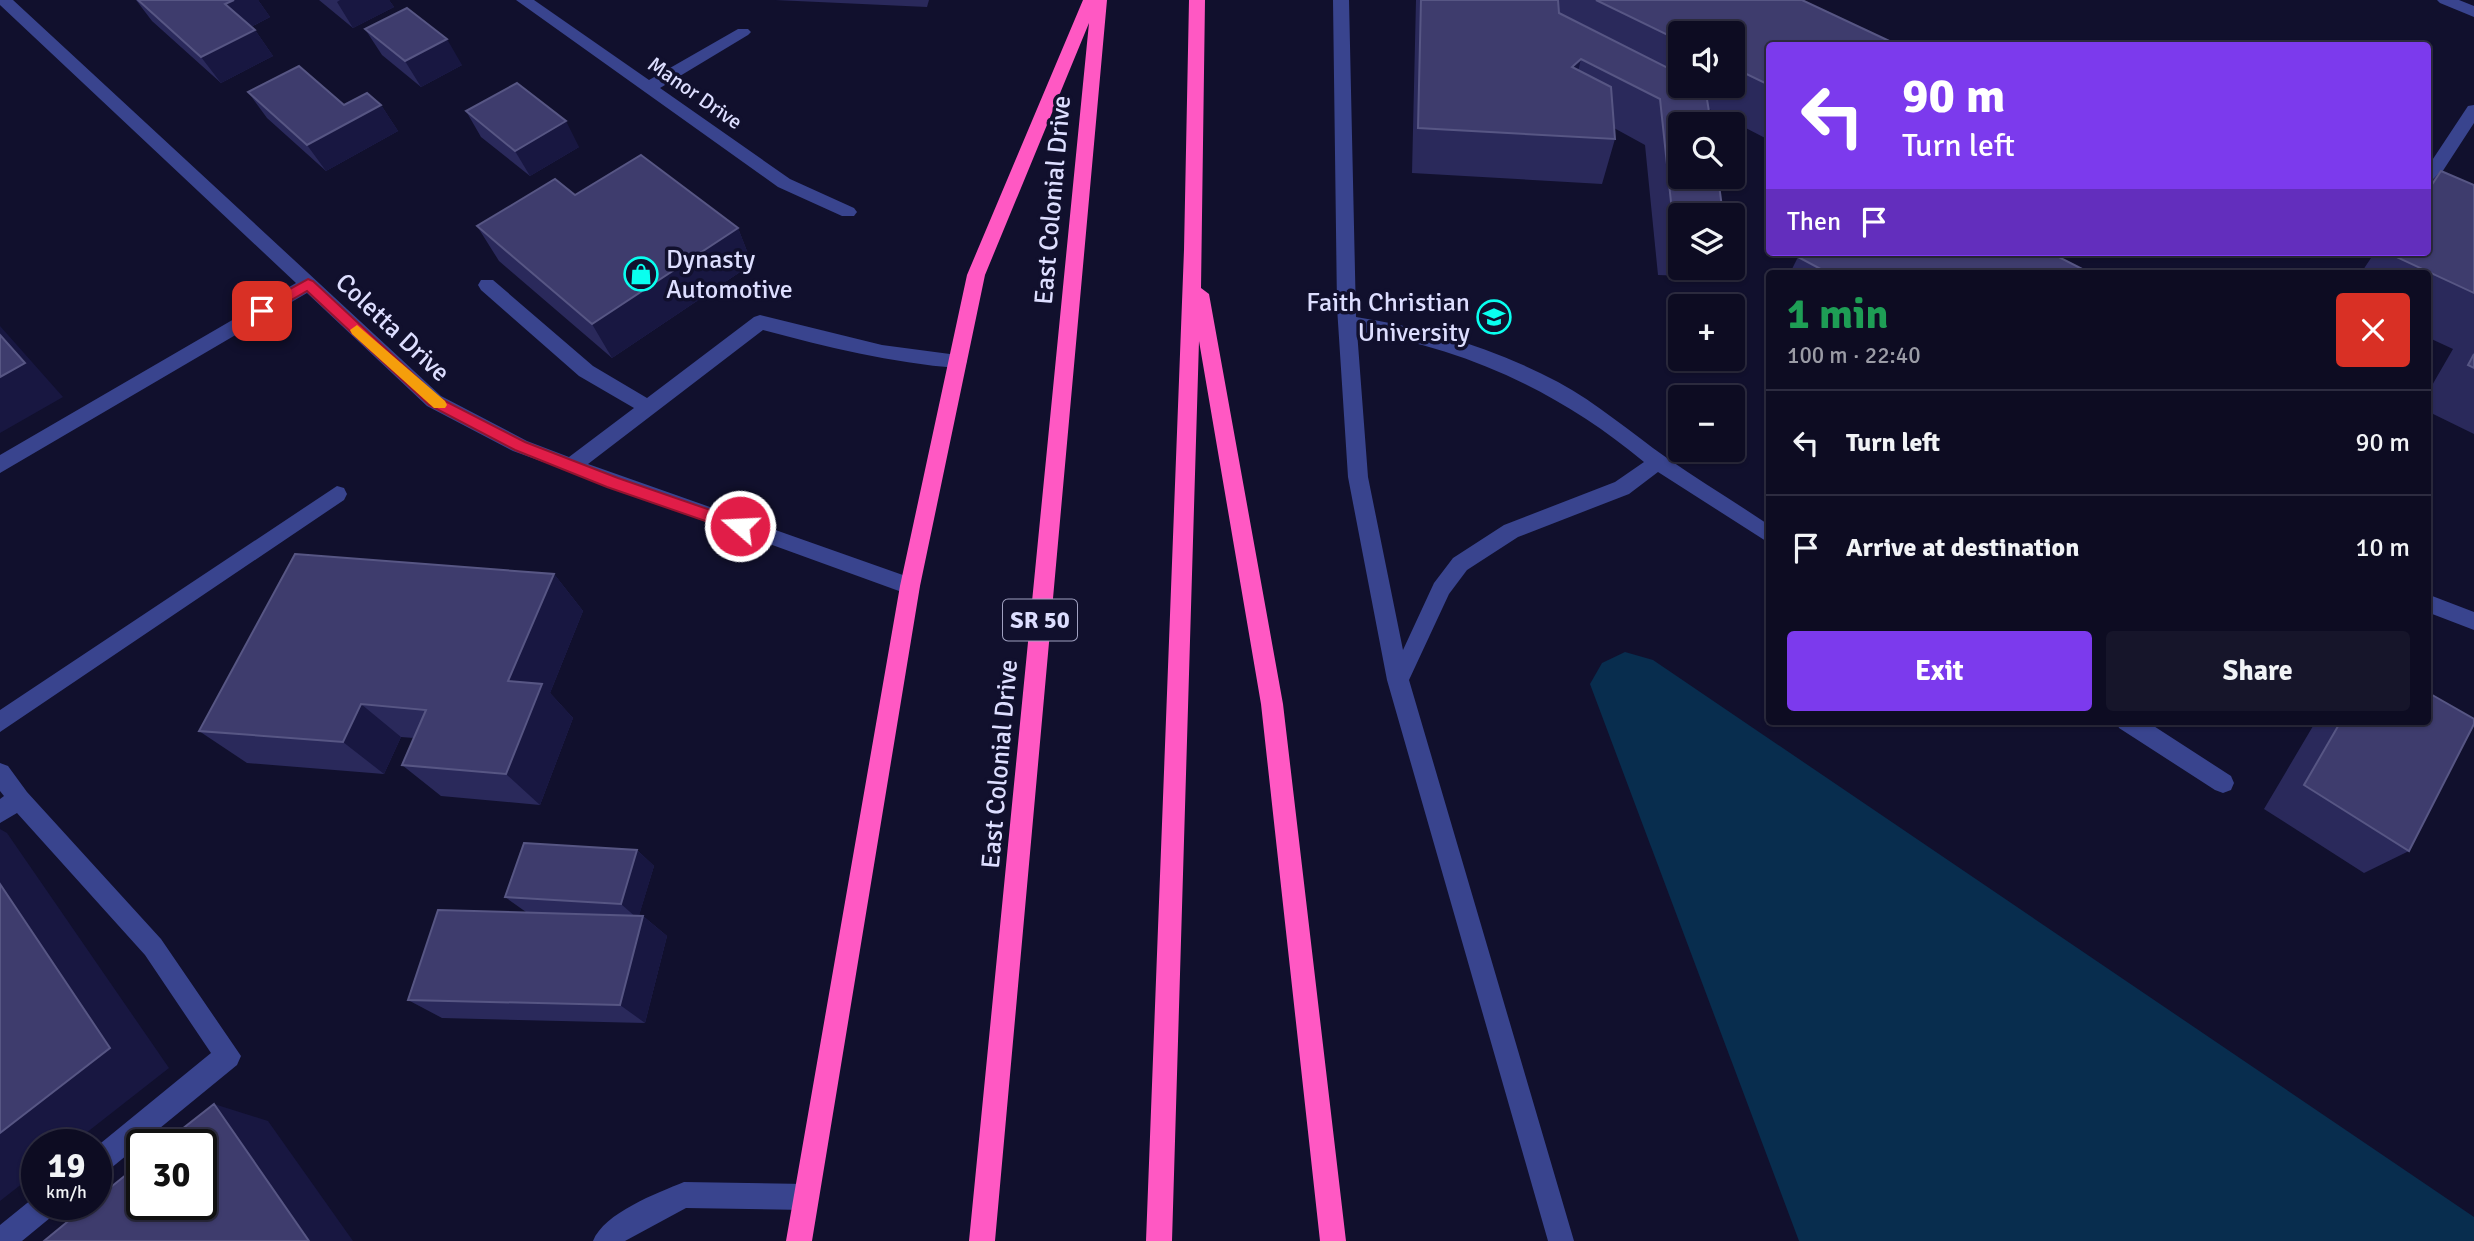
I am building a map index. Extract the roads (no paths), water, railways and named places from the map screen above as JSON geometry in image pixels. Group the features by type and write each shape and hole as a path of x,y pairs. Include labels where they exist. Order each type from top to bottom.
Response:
{"highway":[{"path":"799,1241 910,586 976,275 1091,0"},
{"name":"East Colonial Drive","path":"982,1241 1099,0"},
{"path":"1159,1241 1193,250 1197,0"},
{"path":"1193,250 1272,704 1334,1241"}],"street":[{"name":"Coletta Drive","path":"4,0 434,401 520,446 571,466 910,586"},
{"name":"Manor Drive","path":"524,0 784,183 848,212"},
{"path":"1342,0 1348,323 1358,477 1398,680 1561,1241"},
{"path":"2445,0 2474,12"},
{"path":"648,88 743,32"},
{"path":"2431,176 2474,110"},
{"path":"0,465 308,284"},
{"path":"487,285 586,371 648,407"},
{"path":"571,466 760,322 866,351 913,359 958,361"},
{"path":"1348,323 1425,335 1527,374 1604,418 1658,462 1766,533"},
{"path":"1398,680 1440,589 1460,564 1511,531 1622,488 1658,462"},
{"path":"0,722 337,494"},
{"path":"2431,605 2474,621"},
{"path":"2133,725 2223,783"},
{"path":"0,773 9,805 153,947 228,1056 112,1151"},
{"path":"606,1241 622,1226 684,1195 806,1197"},
{"path":"1,1241 27,1220"}],"water":[{"path":"1625,652 1653,660 2474,1217 2474,1241 1799,1241 1590,684 1602,663"}],"place":[{"name":"Dynasty Automotive","path":"641,274"},
{"name":"Faith Christian University","path":"1494,317"}]}
